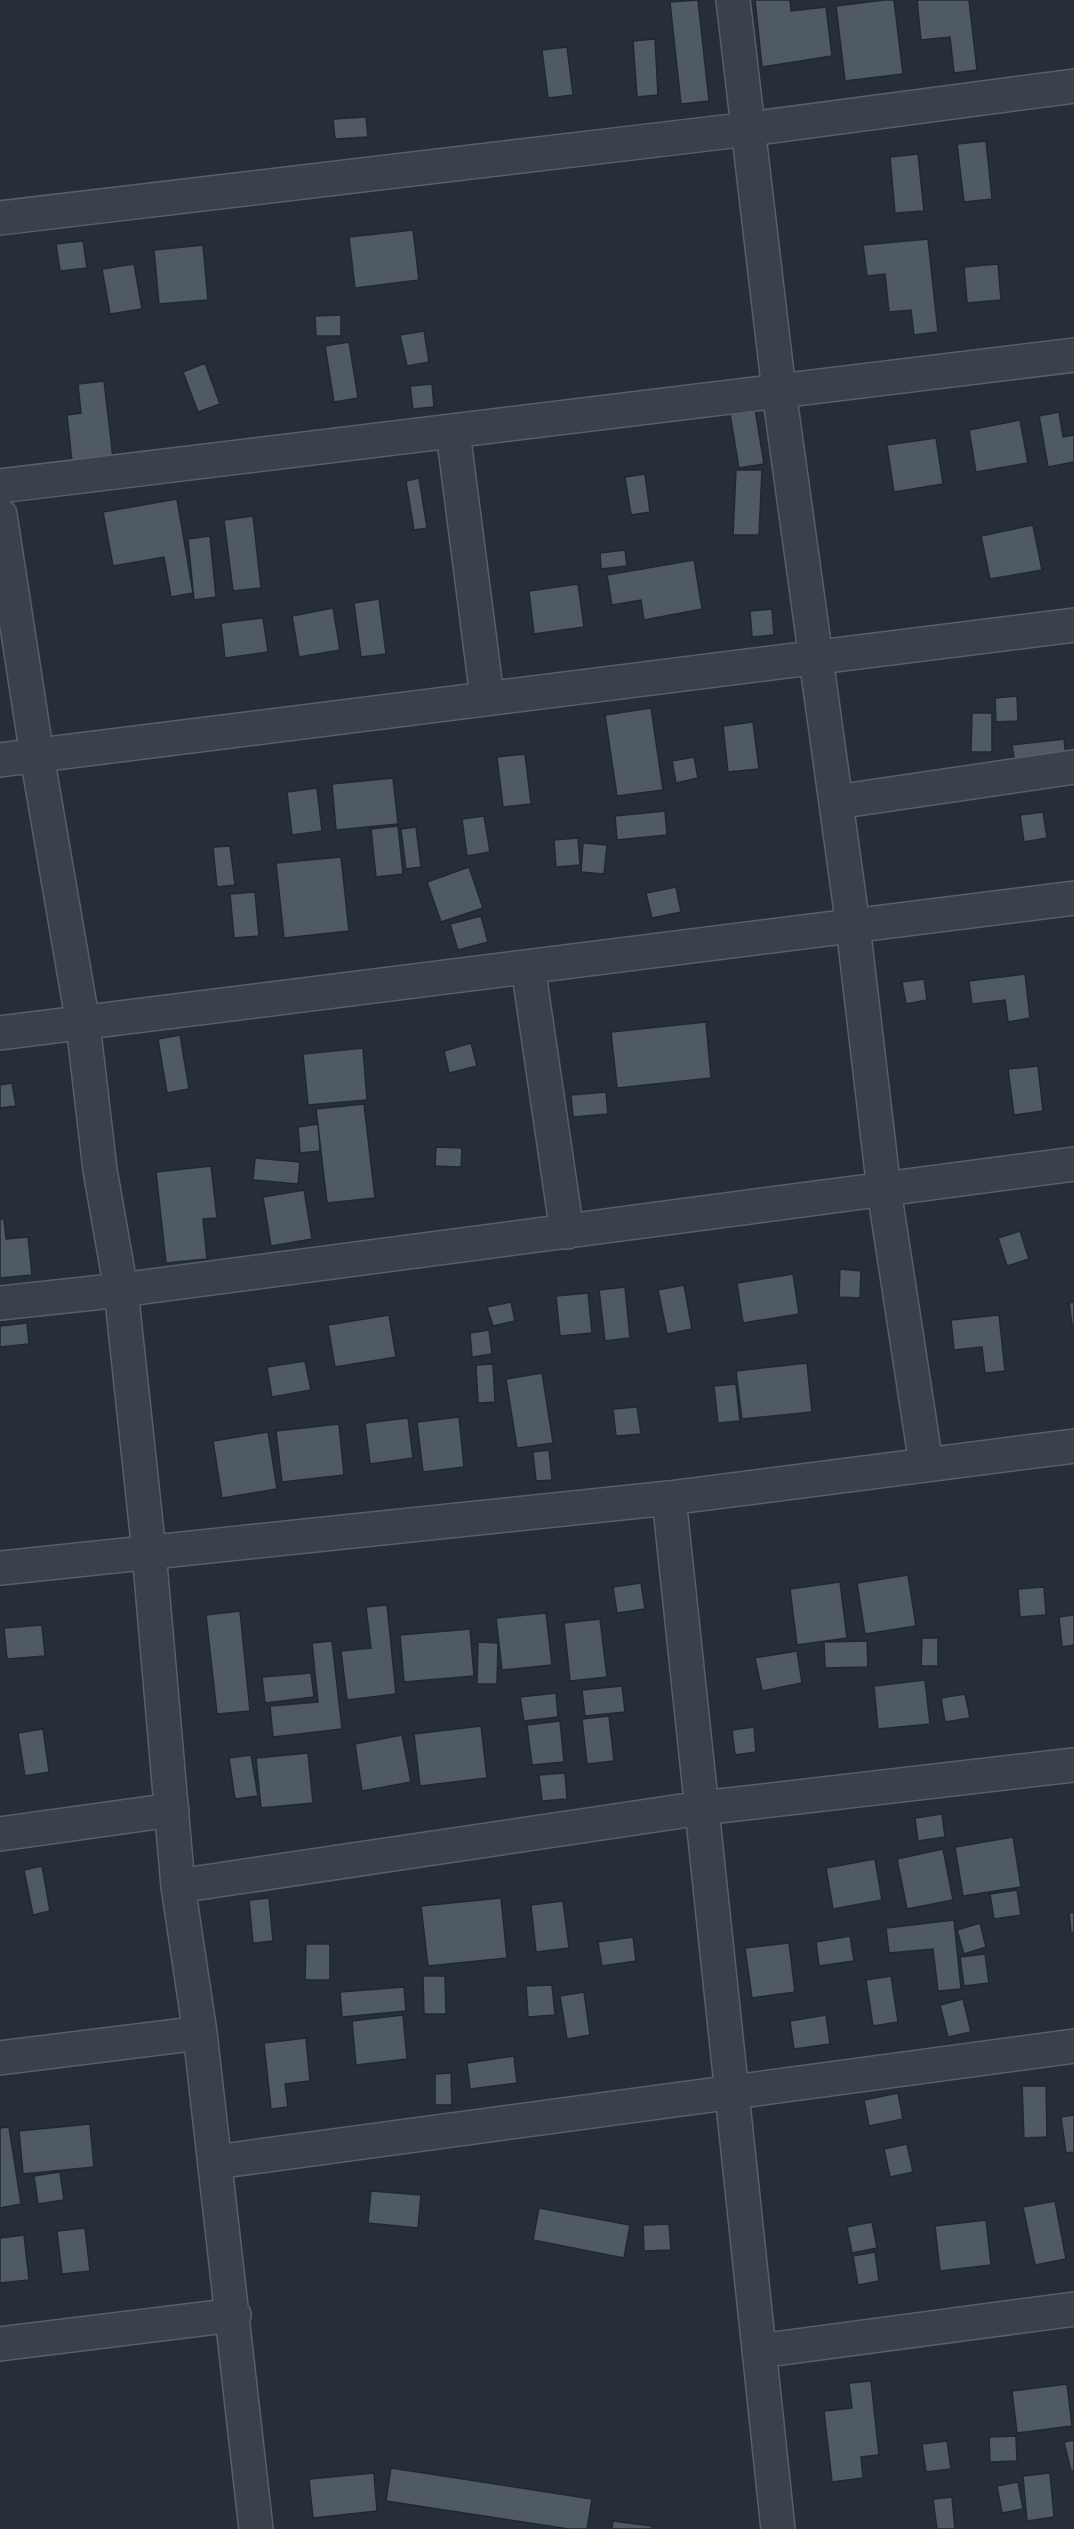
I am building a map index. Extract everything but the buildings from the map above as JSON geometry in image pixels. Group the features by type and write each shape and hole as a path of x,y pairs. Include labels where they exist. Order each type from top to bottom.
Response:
{"street":[{"path":"733,0 779,391 814,657 854,926 884,1191 926,1464"},
{"path":"0,218 749,129 1074,86"},
{"path":"0,486 1074,355"},
{"path":"453,432 487,697"},
{"path":"0,515 37,756 82,1024 100,1170 121,1290 149,1552 178,1886 200,2033 234,2315 256,2529"},
{"path":"0,760 1074,625"},
{"path":"836,802 1074,767"},
{"path":"0,1033 1074,898"},
{"path":"528,967 567,1232"},
{"path":"0,1303 121,1290 884,1191 1074,1164"},
{"path":"0,1569 669,1498 1074,1446"},
{"path":"669,1498 778,2529"},
{"path":"178,1886 702,1808 1074,1766"},
{"path":"0,1834 172,1810"},
{"path":"0,2058 200,2033"},
{"path":"215,2162 1074,2046"},
{"path":"759,2351 1074,2309"},
{"path":"0,2343 234,2315"}]}
